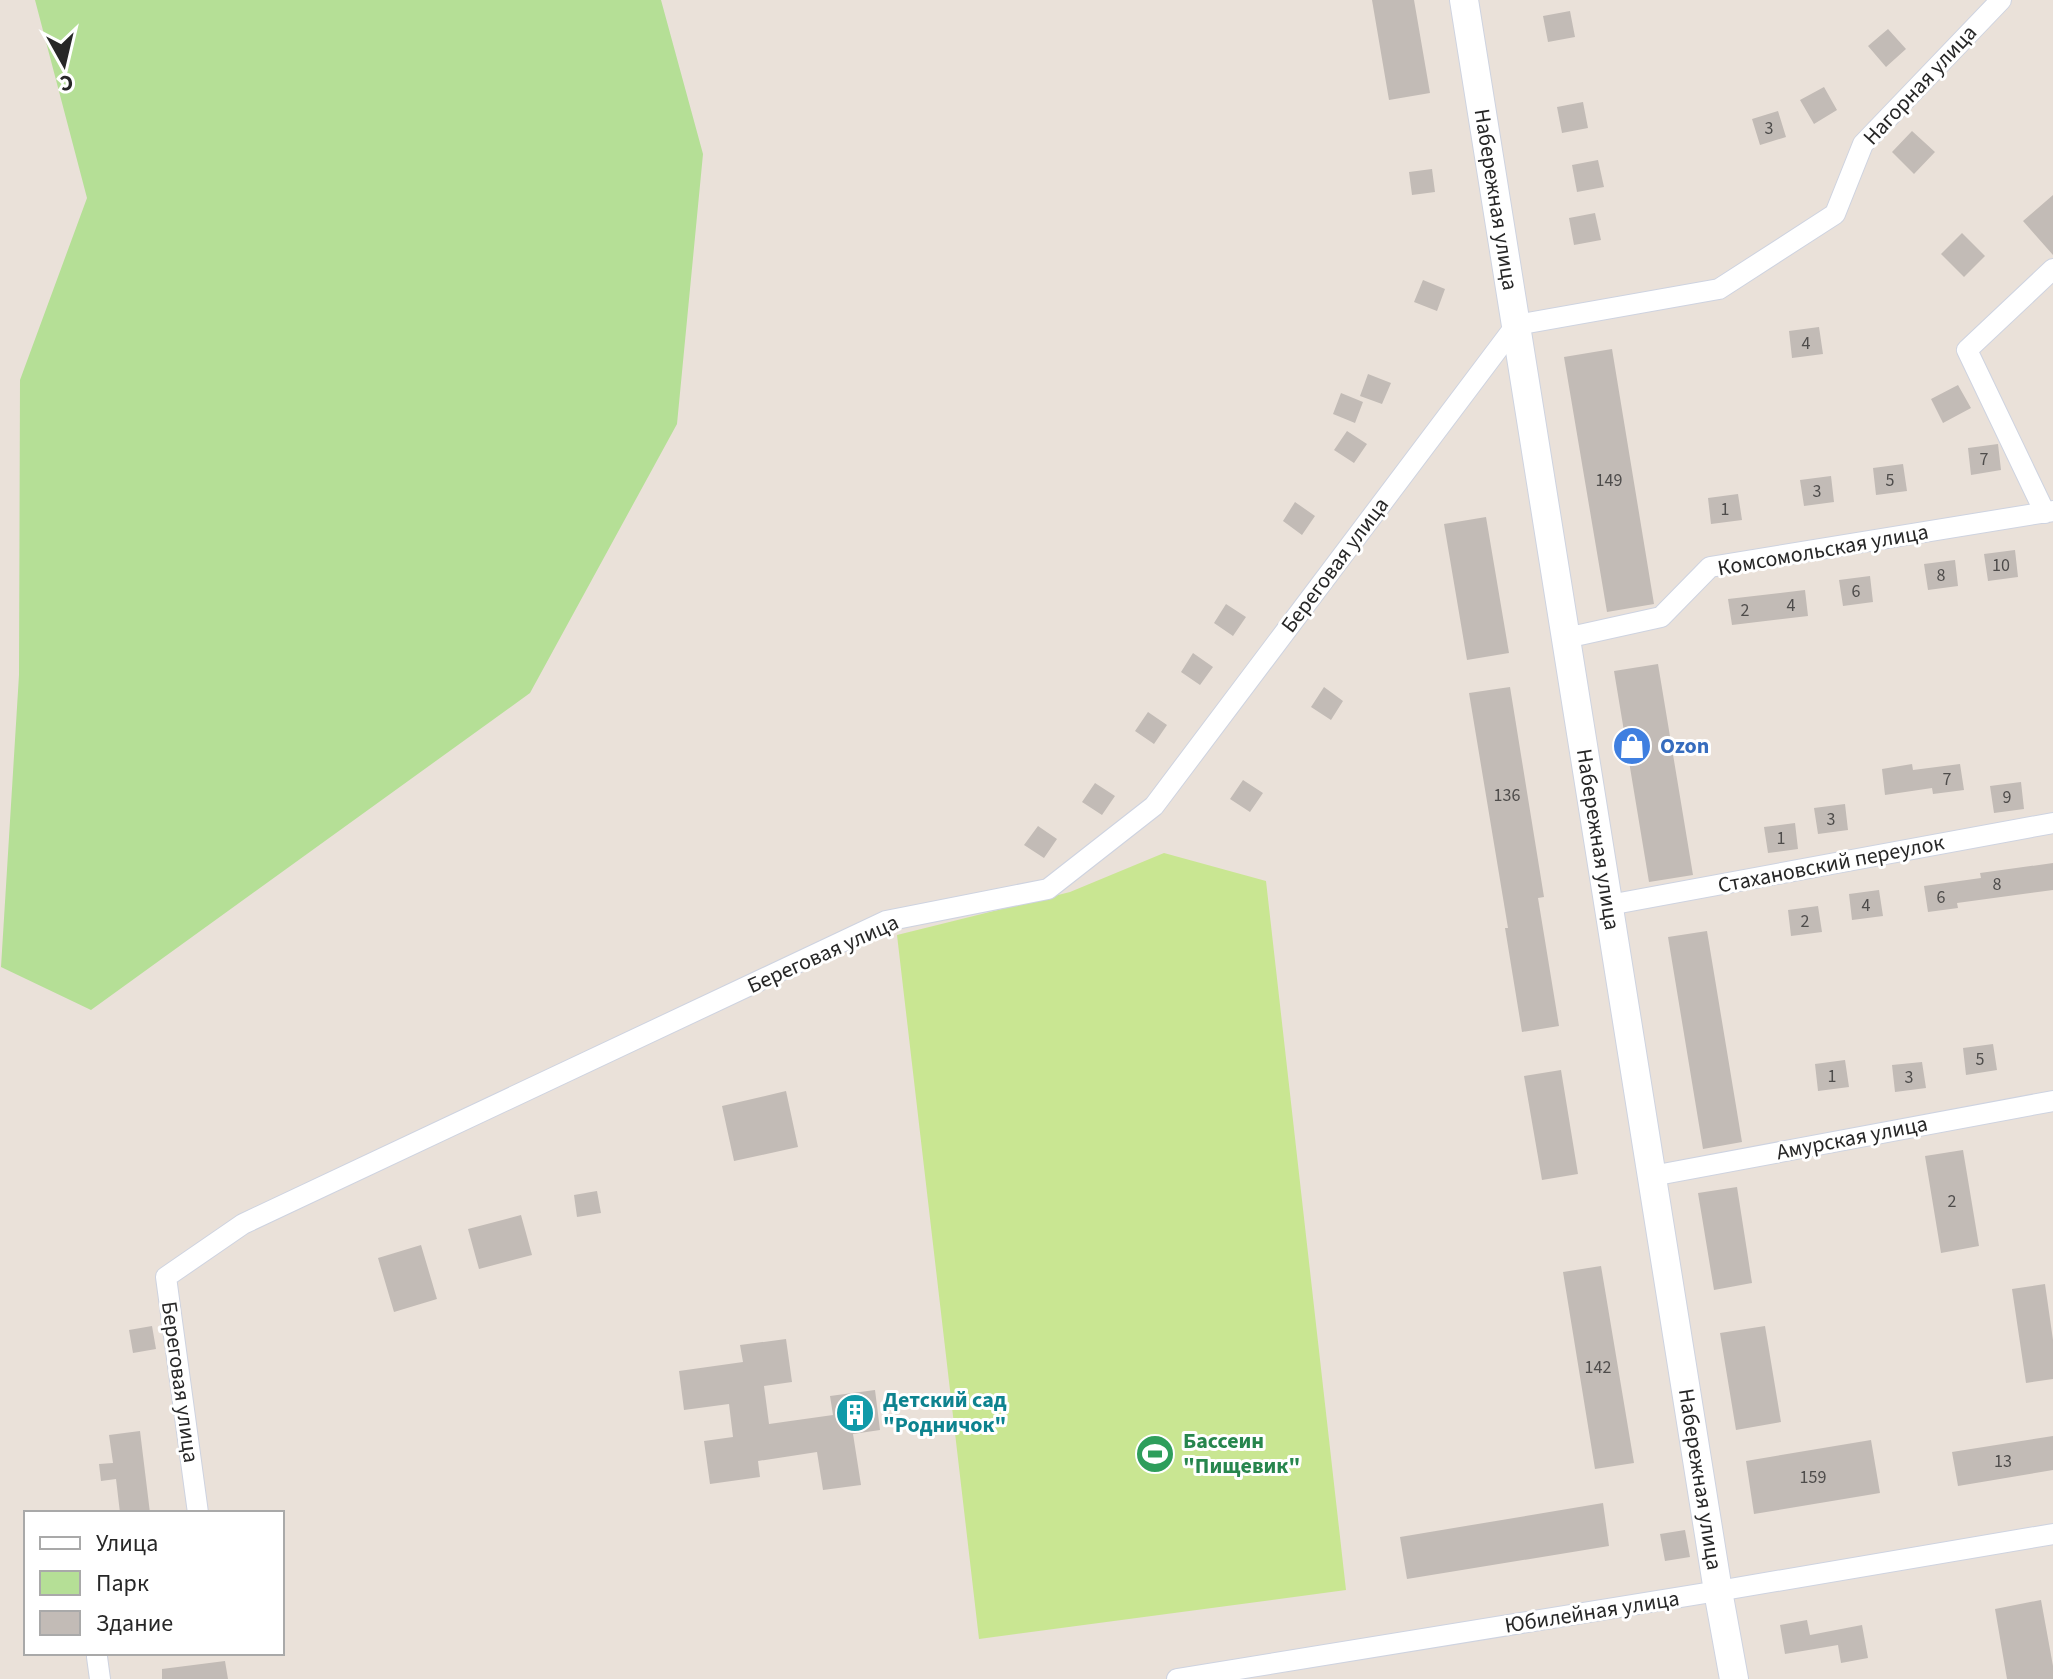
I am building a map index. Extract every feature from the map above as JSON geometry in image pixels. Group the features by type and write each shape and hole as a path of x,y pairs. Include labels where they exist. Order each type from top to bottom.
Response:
{"street":[{"name":"Набережная улица","path":"1464,0 1734,1679"},
{"name":"Нагорная улица","path":"1516,325 1719,289 1835,214 1863,144 2001,0"},
{"path":"2049,512 1967,350 2053,269"},
{"name":"Береговая улица","path":"198,1511 166,1277 243,1224 886,921 1048,889 1154,806 1516,325"},
{"name":"Комсомольская улица","path":"1566,638 1661,617 1710,567 2049,512"},
{"name":"Стахановский переулок","path":"1609,905 2053,823"},
{"name":"Амурская улица","path":"1652,1176 2053,1101"},
{"name":"Юбилейная улица","path":"1177,1679 2053,1534"},
{"path":"97,1657 100,1679"}],"green space":[{"path":"35,0 661,0 703,154 677,424 530,693 91,1010 1,967 19,675 20,380 87,198"},
{"path":"1164,853 1266,881 1346,1590 979,1639 897,935 1070,892"}],"building":[{"path":"1372,0 1414,0 1430,93 1389,100"},
{"path":"1570,11 1575,37 1548,42 1543,16"},
{"path":"1888,29 1906,49 1886,67 1868,46"},
{"path":"1824,87 1837,110 1814,124 1800,100"},
{"path":"1583,102 1588,128 1562,133 1557,107"},
{"path":"1778,111 1786,137 1760,145 1752,119"},
{"path":"1912,131 1935,152 1914,174 1892,152"},
{"path":"1598,160 1604,187 1577,192 1572,165"},
{"path":"1432,169 1435,192 1412,195 1409,172"},
{"path":"2053,195 2053,255 2023,221"},
{"path":"1595,213 1601,240 1574,245 1569,218"},
{"path":"1962,233 1985,256 1964,277 1941,254"},
{"path":"1423,280 1445,289 1437,311 1414,302"},
{"path":"1819,327 1823,354 1792,358 1789,331"},
{"path":"1612,349 1654,604 1607,612 1564,357"},
{"path":"1368,374 1391,383 1382,404 1360,396"},
{"path":"1958,385 1971,408 1943,423 1931,399"},
{"path":"1341,393 1363,402 1355,423 1333,414"},
{"path":"1347,431 1367,444 1354,463 1334,450"},
{"path":"1998,444 2001,470 1971,475 1968,448"},
{"path":"1903,464 1907,491 1876,495 1873,468"},
{"path":"1831,476 1834,502 1804,506 1800,480"},
{"path":"1738,494 1742,520 1711,524 1708,498"},
{"path":"1295,502 1315,516 1302,535 1283,521"},
{"path":"1486,517 1509,653 1467,660 1444,524"},
{"path":"2015,550 2018,577 1988,581 1984,554"},
{"path":"1955,560 1958,586 1928,590 1924,564"},
{"path":"1870,576 1873,602 1843,606 1839,580"},
{"path":"1805,590 1808,616 1732,625 1728,599"},
{"path":"1226,604 1246,617 1233,636 1214,623"},
{"path":"1193,653 1213,667 1200,685 1181,672"},
{"path":"1658,664 1693,875 1649,882 1614,671"},
{"path":"1324,687 1343,701 1331,720 1311,707"},
{"path":"1510,687 1544,897 1538,898 1559,1026 1522,1032 1469,693"},
{"path":"1148,712 1167,725 1154,744 1135,731"},
{"path":"1912,764 1913,770 1960,764 1964,790 1933,794 1932,788 1885,795 1882,769"},
{"path":"1243,780 1263,793 1250,812 1230,799"},
{"path":"2021,782 2024,809 1994,813 1990,786"},
{"path":"1095,783 1115,796 1102,815 1082,802"},
{"path":"1845,804 1848,830 1818,834 1814,808"},
{"path":"1795,823 1798,849 1768,853 1764,827"},
{"path":"1038,826 1057,839 1044,858 1024,845"},
{"path":"2053,863 2053,890 1957,903 1958,908 1928,912 1924,886 1981,878 1980,873"},
{"path":"1879,890 1883,916 1852,920 1849,894"},
{"path":"1818,906 1822,932 1791,936 1788,910"},
{"path":"1707,931 1742,1142 1703,1149 1668,937"},
{"path":"1993,1044 1997,1070 1966,1075 1963,1048"},
{"path":"1845,1060 1849,1087 1818,1091 1815,1064"},
{"path":"1922,1062 1926,1088 1895,1092 1892,1065"},
{"path":"1561,1070 1578,1174 1542,1180 1524,1076"},
{"path":"786,1091 798,1147 734,1161 722,1106"},
{"path":"1963,1150 1979,1246 1941,1253 1925,1156"},
{"path":"1737,1187 1752,1283 1714,1290 1698,1193"},
{"path":"597,1191 601,1213 577,1217 574,1195"},
{"path":"521,1215 532,1255 479,1269 468,1229"},
{"path":"421,1245 437,1299 394,1312 378,1258"},
{"path":"1601,1266 1634,1463 1595,1469 1563,1272"},
{"path":"2045,1284 2053,1340 2053,1379 2026,1383 2012,1289"},
{"path":"152,1326 156,1349 133,1353 129,1330"},
{"path":"1765,1326 1781,1422 1736,1430 1720,1333"},
{"name":"Детский сад \"Родничок\"","path":"786,1339 792,1382 764,1386 769,1424 833,1415 830,1396 875,1390 880,1430 853,1434 861,1485 823,1490 817,1452 758,1461 760,1477 710,1484 704,1441 733,1437 729,1404 684,1410 679,1371 743,1362 740,1345"},
{"path":"140,1431 150,1511 120,1511 116,1479 101,1481 99,1464 113,1463 109,1435"},
{"path":"2053,1436 2053,1470 1958,1486 1952,1452"},
{"path":"1871,1440 1880,1493 1754,1514 1746,1461"},
{"path":"1603,1503 1609,1546 1407,1579 1400,1537"},
{"path":"1685,1530 1690,1557 1665,1561 1660,1534"},
{"path":"2041,1600 2053,1679 2007,1679 1995,1609"},
{"path":"1807,1620 1810,1635 1862,1625 1868,1658 1841,1663 1838,1645 1785,1654 1780,1625"},
{"path":"225,1661 228,1679 162,1679 162,1669"}],"place":[{"name":"Ozon","path":"1632,746"},
{"name":"Детский сад \"Родничок\"","path":"855,1413"},
{"name":"Бассеин \"Пищевик\"","path":"1155,1454"}]}
